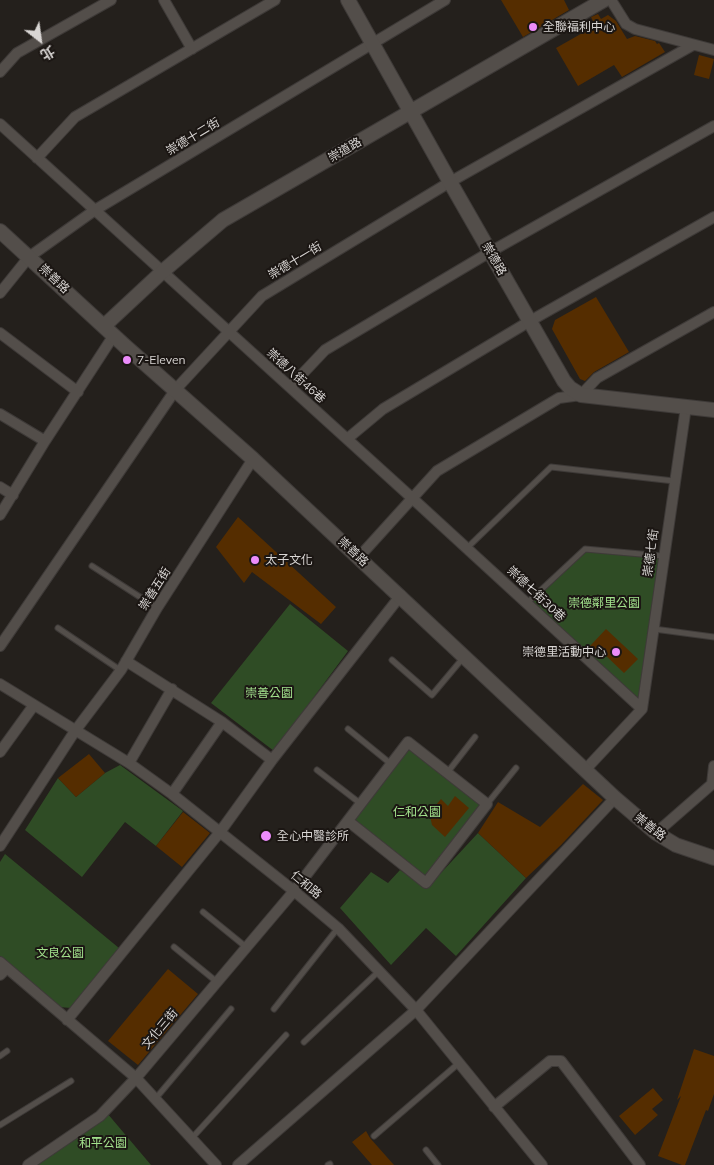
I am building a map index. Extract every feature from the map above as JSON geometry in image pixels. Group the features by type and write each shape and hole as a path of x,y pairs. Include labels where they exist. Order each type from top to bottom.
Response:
{"street":[{"path":"0,72 18,53 111,0"},
{"path":"164,0 192,49"},
{"path":"37,158 75,117 275,0"},
{"name":"崇德路","path":"348,0 410,113 564,381 580,395"},
{"name":"崇德十二街","path":"0,293 29,257 95,210 445,0"},
{"name":"崇道路","path":"109,331 162,272 224,220 604,0"},
{"path":"611,0 630,27 714,50"},
{"name":"崇德十一街","path":"0,646 176,389 262,296 450,182 693,45"},
{"name":"崇德八街46巷","path":"0,124 412,498"},
{"path":"290,387 325,350 490,252 714,126"},
{"path":"347,439 383,409 530,321 714,217"},
{"name":"崇善路","path":"0,231 253,459 616,798 656,833 676,845 714,858"},
{"path":"580,395 597,378 714,312"},
{"path":"0,515 45,441 78,392 109,331"},
{"path":"0,333 78,392"},
{"path":"359,557 436,471 559,398 580,395 714,410"},
{"name":"崇德七街","path":"642,709 686,407"},
{"path":"0,414 45,441"},
{"name":"崇善五街","path":"0,846 75,731 123,666 157,608 253,459"},
{"path":"0,487 13,495"},
{"name":"崇德七街30巷","path":"412,498 642,709"},
{"path":"67,1020 220,832 272,760 400,595"},
{"path":"123,666 172,689 222,722 272,760"},
{"name":"仁和路","path":"0,684 129,763 172,794 338,928 416,1010 542,1165"},
{"path":"129,763 172,689"},
{"path":"0,752 34,705"},
{"path":"585,770 642,709"},
{"path":"172,794 222,722"},
{"name":"文化三街","path":"28,1165 100,1116 136,1078 294,891 408,742 447,772"},
{"path":"656,833 713,784 714,766"},
{"path":"348,821 426,883 487,804 447,772"},
{"path":"238,1165 416,1010 616,798"},
{"path":"2,968 136,1078 216,1165"},
{"path":"494,1107 550,1061 561,1061 640,1165"}],"lane":[{"path":"467,548 551,467 674,481"},
{"path":"527,603 585,548 663,556"},
{"path":"92,566 157,608"},
{"path":"58,628 123,666"},
{"path":"654,629 714,637"},
{"path":"392,660 432,695 465,656"},
{"path":"348,730 392,764"},
{"path":"447,772 475,737"},
{"path":"487,804 516,768"},
{"path":"317,770 361,805"},
{"path":"203,912 246,946"},
{"path":"274,1009 338,928"},
{"path":"174,947 217,982"},
{"path":"304,1042 379,971"},
{"path":"156,1098 231,1010"},
{"path":"192,1138 286,1035"},
{"path":"0,1056 7,1051"},
{"path":"374,1136 459,1063"},
{"path":"0,1125 71,1081"},
{"path":"426,1150 438,1165"}],"green space":[{"name":"崇德鄰里公園","path":"585,549 663,557 641,705 527,603"},
{"name":"崇善公園","path":"290,604 348,651 274,751 211,703"},
{"name":"仁和公園","path":"408,748 481,804 425,876 353,820"},
{"path":"120,765 183,811 156,846 125,822 82,877 25,830 58,778 76,797 105,773"},
{"path":"478,833 526,878 456,956 426,928 391,965 340,908 371,872 388,883 400,870 427,888"},
{"name":"文良公園","path":"5,854 119,948 71,1008 59,1007 0,956 0,862"},
{"name":"和平公園","path":"107,1113 151,1165 35,1165"}],"building":[{"name":"全聯福利中心","path":"501,0 564,0 569,10 523,37"},
{"path":"598,14 601,19 608,15 616,21 627,39 635,36 655,41 657,44 659,43 665,52 622,77 614,65 578,86 556,48 593,27 592,24 594,23 591,17"},
{"path":"699,55 714,59 709,79 694,75"},
{"path":"596,297 629,352 594,372 585,381 580,379 552,329 555,320"},
{"name":"太子文化","path":"238,517 336,607 321,624 252,572 244,583 216,547"},
{"name":"崇德里活動中心","path":"606,629 638,659 624,673 601,651 598,653 590,646"},
{"path":"89,754 105,773 76,797 58,778"},
{"path":"583,784 603,800 561,845 526,878 478,833 498,802 540,827"},
{"path":"455,796 469,808 445,837 432,825 431,811 441,799 448,806"},
{"path":"183,812 210,833 182,867 156,846"},
{"path":"168,969 198,994 138,1065 108,1041"},
{"path":"694,1049 714,1056 714,1094 685,1165 682,1165 658,1156 681,1096 677,1100"},
{"path":"653,1088 663,1100 652,1109 658,1115 635,1135 619,1116"},
{"path":"366,1131 394,1165 372,1165 352,1142"}],"place":[{"name":"全聯福利中心","path":"533,27"},
{"name":"7-Eleven","path":"127,360"},
{"name":"太子文化","path":"255,560"},
{"name":"崇德里活動中心","path":"616,652"},
{"name":"全心中醫診所","path":"266,836"}]}
